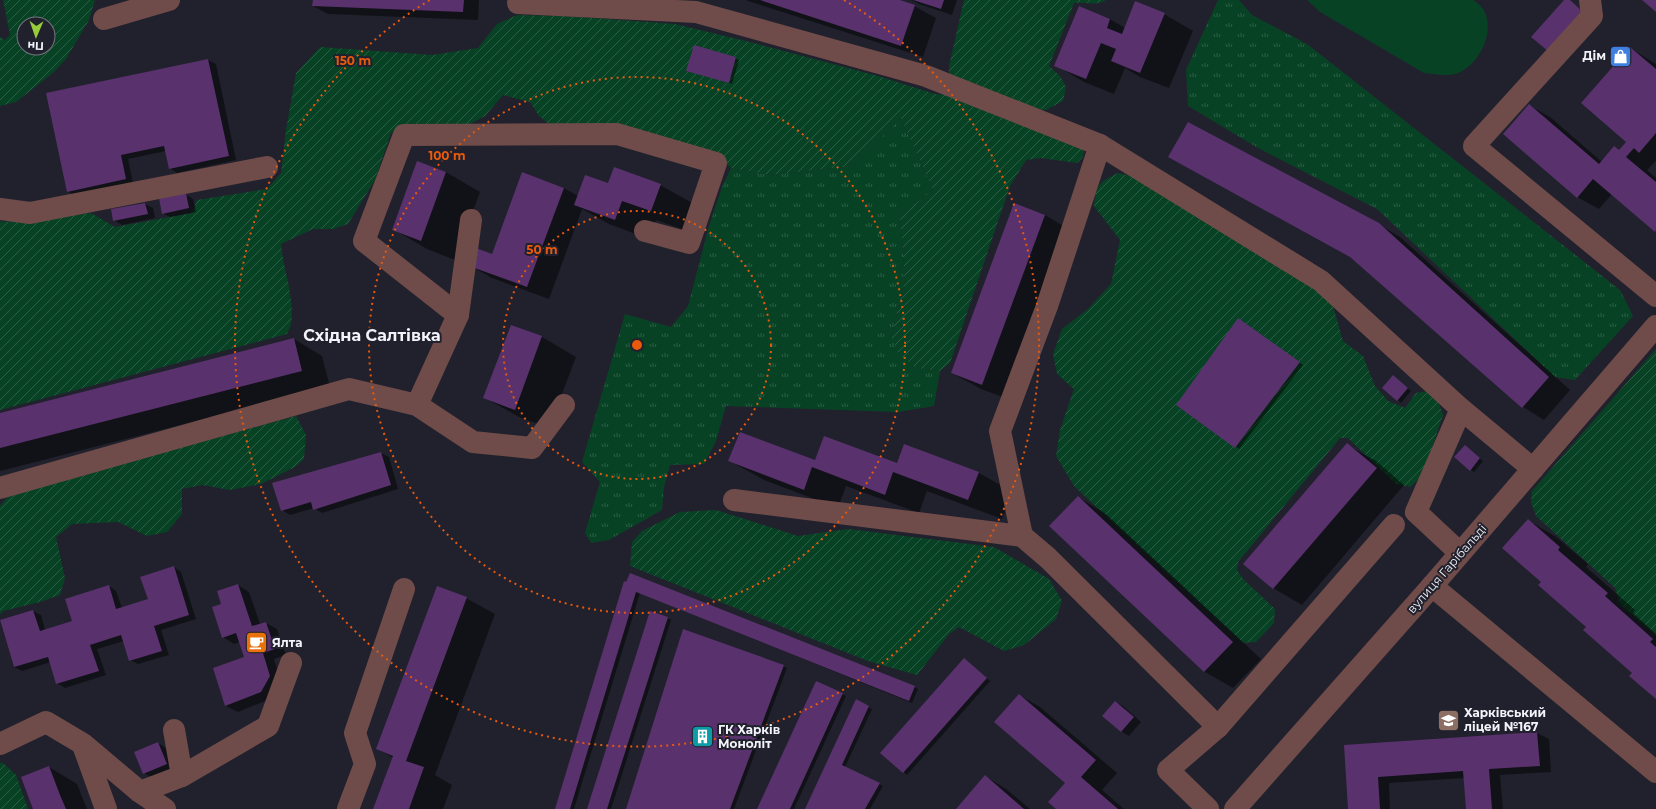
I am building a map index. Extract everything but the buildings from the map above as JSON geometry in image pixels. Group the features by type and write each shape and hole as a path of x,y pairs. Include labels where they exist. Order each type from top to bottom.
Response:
{"street":[{"path":"104,19 169,0"},
{"path":"1590,0 1592,16 1474,146 1656,296"},
{"path":"518,3 698,6 926,76 1100,145 1321,281 1461,409 1533,469"},
{"path":"458,315 364,241 404,135 617,134 716,163 689,243 644,231"},
{"path":"1022,536 1000,431 1047,306 1100,145"},
{"path":"0,209 30,212 267,167"},
{"path":"417,405 458,315 471,220"},
{"name":"вулиця Гарібальді","path":"1235,809 1432,586 1656,326"},
{"path":"0,488 349,389 417,405 473,442 532,448 564,405"},
{"path":"1460,553 1416,512 1461,409"},
{"path":"734,500 1022,536 1048,558 1218,727"},
{"path":"1208,809 1168,770 1218,727 1394,525"},
{"path":"1432,586 1656,772"},
{"path":"348,809 365,764 355,732 404,588"},
{"path":"140,792 182,776 268,726 291,663"},
{"path":"0,744 46,722 83,744 140,792 165,809"},
{"path":"174,730 182,776"},
{"path":"83,744 106,809"}],"green space":[{"path":"3,0 95,0 89,20 66,59 54,72 16,102 0,106 0,37 5,40 10,35"},
{"path":"964,0 1106,0 1099,3 1074,3 1049,66 1060,76 1066,87 1063,101 1046,110 1024,108 949,78 949,66"},
{"path":"1218,0 1239,0 1252,15 1307,44 1620,290 1633,316 1575,380 1555,377 1377,209 1258,148 1188,106 1186,70"},
{"path":"1307,0 1473,0 1482,7 1487,17 1488,27 1486,39 1482,50 1475,60 1467,68 1458,73 1446,75 1424,73 1320,12"},
{"path":"517,15 564,16 675,24 754,43 878,76 935,94 961,96 1085,146 1083,157 1077,163 1041,158 1026,160 1010,186 950,363 940,371 917,368 898,353 891,336 905,280 900,216 933,190 901,118 852,166 770,175 731,168 714,152 551,126 539,116 530,102 503,95 485,116 468,125 402,128 391,133 375,180 348,224 333,229 313,229 281,244 292,313 291,324 287,334 0,410 0,221 4,222 91,213 115,227 192,213 197,200 267,189 281,173 286,130 296,73 320,47 432,55 478,48 497,24"},
{"path":"901,118 933,190 900,216 905,280 891,336 917,368 940,371 934,406 898,412 726,406 716,441 704,464 670,465 664,487 662,510 609,540 591,543 585,533 600,482 582,462 625,314 671,327 688,306 709,226 722,187 731,168 770,175 852,166"},
{"path":"1118,173 1135,177 1330,296 1343,341 1363,356 1375,386 1388,401 1405,408 1416,393 1428,391 1439,404 1443,415 1423,475 1410,487 1396,484 1348,438 1340,438 1238,562 1237,570 1243,579 1275,609 1274,623 1256,642 1243,643 1074,486 1056,456 1060,430 1074,389 1057,374 1053,354 1062,329 1088,309 1111,284 1120,240 1094,206 1097,189 1103,182"},
{"path":"1656,349 1656,635 1620,604 1615,588 1536,516 1531,502 1532,491"},
{"path":"296,416 306,435 304,459 295,467 261,484 230,490 202,485 182,489 182,514 167,532 147,536 118,522 72,524 56,537 65,578 60,595 40,602 3,611 0,614 0,506 11,493"},
{"path":"716,510 798,536 848,529 994,547 1049,579 1062,601 1056,619 1024,645 1004,651 959,627 949,634 917,675 868,661 630,566 632,542 642,531 680,512"},
{"path":"0,763 3,763 16,775 28,809 0,809"}],"place":[{"name":"Дім","path":"1621,56"},
{"name":"Ялта","path":"256,643"},
{"name":"Харківський ліцей №167","path":"1448,720"},
{"name":"ГК Харків Моноліт","path":"703,737"}],"district":[{"name":"Східна Салтівка","path":"372,335"}]}
